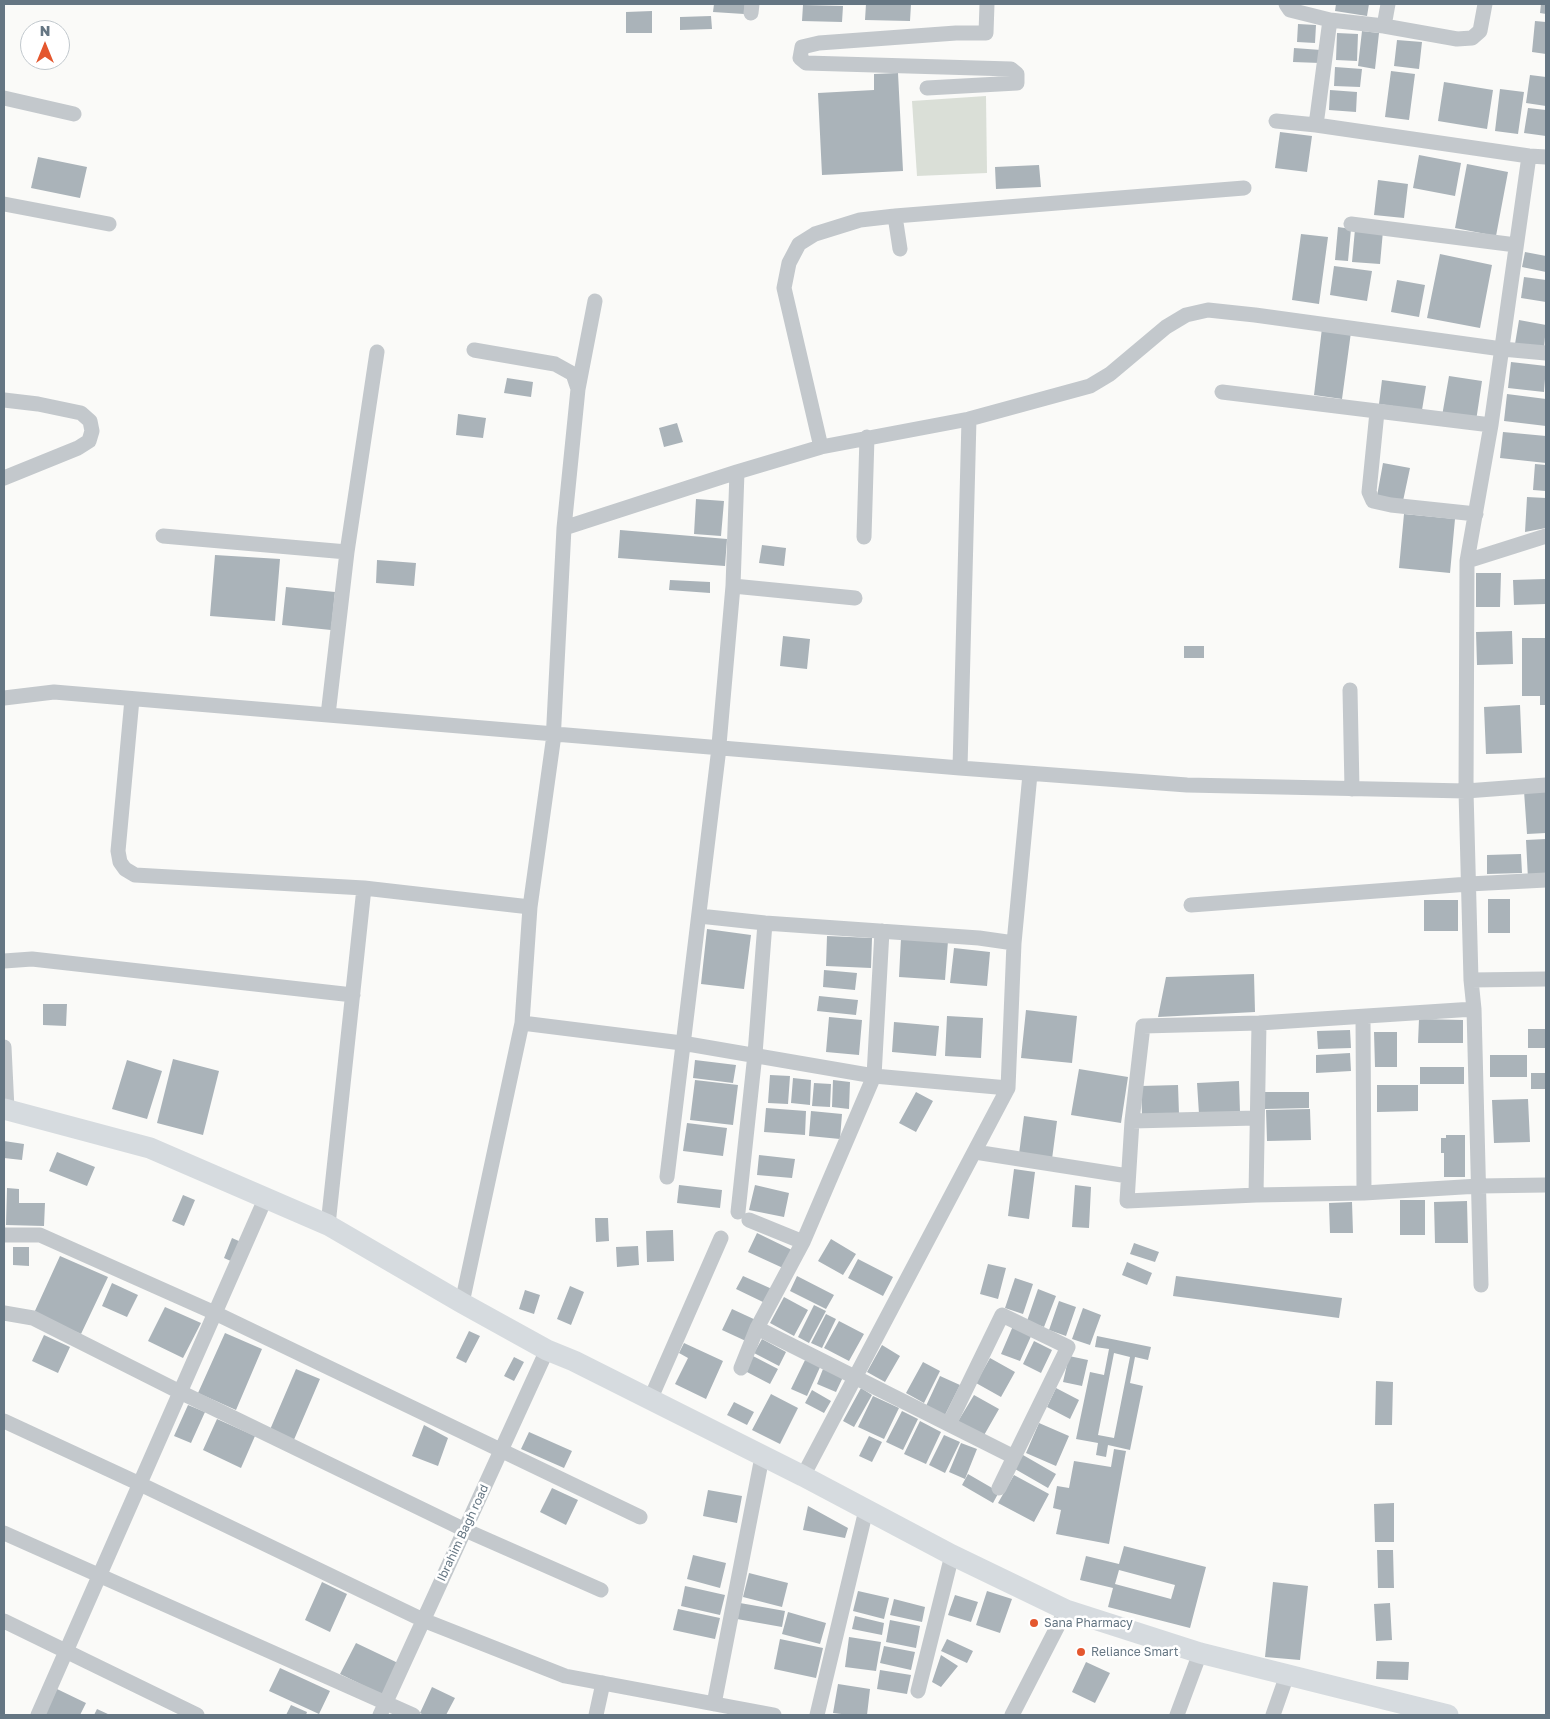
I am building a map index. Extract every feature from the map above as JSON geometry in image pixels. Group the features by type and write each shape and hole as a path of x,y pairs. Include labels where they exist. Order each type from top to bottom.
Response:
{"street":[{"path":"927,88 1017,83 1016,74 1011,69 806,63 800,58 802,47 819,43 956,33 986,33 987,4"},
{"path":"1286,4 1290,10 1330,20 1384,26 1458,39 1472,38 1480,31 1485,4"},
{"path":"1384,26 1388,4"},
{"path":"1316,125 1330,20"},
{"path":"4,98 74,114"},
{"path":"1276,121 1546,157"},
{"path":"1481,1285 1466,791 1468,561 1502,349 1529,156"},
{"path":"821,447 784,288 789,263 799,244 815,234 860,220 895,216 1244,188"},
{"path":"4,204 109,224"},
{"path":"895,216 900,249"},
{"path":"1351,224 1516,245"},
{"path":"462,1303 522,1023 530,906 553,734 564,528 578,389 595,301"},
{"path":"564,528 821,447 969,419 1090,386 1110,374 1166,327 1186,315 1208,310 1502,349 1546,353"},
{"path":"474,350 555,364 573,374 578,389"},
{"path":"328,715 348,552 378,352"},
{"path":"1222,392 1490,425"},
{"path":"4,400 38,404 81,413 90,421 92,431 89,441 78,448 4,478"},
{"path":"1377,412 1369,492 1373,501 1391,505 1476,514"},
{"path":"960,768 969,419"},
{"path":"864,537 867,437"},
{"path":"667,1177 719,748 733,586 737,472"},
{"path":"163,536 348,552"},
{"path":"1468,561 1546,536"},
{"path":"733,586 855,598"},
{"path":"1350,690 1352,789"},
{"path":"4,698 54,692 1030,774 1187,785 1466,791 1546,785"},
{"path":"132,699 118,851 120,862 125,870 135,875 364,888 530,906"},
{"path":"803,1476 1008,1088 1014,942 1030,774"},
{"path":"1191,905 1546,880"},
{"path":"328,1225 364,888"},
{"path":"699,916 1014,942"},
{"path":"765,922 744,1216 802,1242"},
{"path":"741,1368 757,1328 802,1242 874,1076 882,930"},
{"path":"4,961 32,959 353,995"},
{"path":"1471,980 1546,979"},
{"path":"1474,1010 1259,1023 1143,1026 1132,1121 1127,1201 1256,1195 1364,1194 1479,1186 1546,1185"},
{"path":"1363,1017 1364,1194"},
{"path":"522,1023 682,1043 755,1054 874,1076 1008,1088"},
{"path":"1256,1195 1259,1023"},
{"path":"4,1047 6,1109 150,1148 328,1225 547,1350 803,1476 952,1555 1066,1610 1200,1653 1434,1714"},
{"path":"1132,1121 1256,1118"},
{"path":"975,1152 1128,1176"},
{"path":"38,1715 266,1197"},
{"path":"4,1235 40,1235 215,1313 640,1517"},
{"path":"650,1400 721,1238"},
{"path":"4,1313 33,1318 180,1392 465,1530 602,1590"},
{"path":"949,1424 1002,1315 1068,1346 999,1488"},
{"path":"757,1328 1014,1458"},
{"name":"Ibrahim Bagh road","path":"383,1709 547,1350"},
{"path":"4,1421 423,1620 565,1676 774,1715"},
{"path":"714,1704 762,1457"},
{"path":"817,1715 866,1510"},
{"path":"4,1533 383,1709 413,1715"},
{"path":"918,1691 952,1555"},
{"path":"1012,1715 1066,1610"},
{"path":"4,1621 198,1715"},
{"path":"1177,1715 1200,1653"},
{"path":"1273,1715 1288,1675"},
{"path":"596,1715 603,1683"}],"shaded area":[{"path":"986,96 987,173 917,176 912,101"}],"building":[{"path":"714,4 745,4 744,14 713,12"},
{"path":"866,4 911,4 910,21 865,20"},
{"path":"1336,4 1369,4 1367,16 1335,11"},
{"path":"1541,4 1546,4 1546,14 1540,13"},
{"path":"803,5 843,6 842,22 802,21"},
{"path":"652,11 652,33 626,33 626,12"},
{"path":"711,16 712,29 680,30 680,17"},
{"path":"1535,21 1546,22 1546,54 1532,52"},
{"path":"1298,24 1316,25 1315,43 1297,42"},
{"path":"1362,31 1379,33 1375,69 1358,66"},
{"path":"1337,33 1358,34 1357,61 1336,60"},
{"path":"1397,40 1422,42 1419,69 1394,66"},
{"path":"1294,48 1321,50 1320,63 1293,62"},
{"path":"1335,67 1362,69 1360,87 1334,86"},
{"path":"1391,71 1415,74 1409,120 1385,117"},
{"path":"898,73 903,171 822,175 818,93 874,90 874,74"},
{"path":"1530,75 1546,77 1546,106 1526,103"},
{"path":"1444,82 1493,90 1487,129 1438,121"},
{"path":"1500,89 1524,92 1518,134 1495,131"},
{"path":"1330,90 1357,92 1356,112 1329,110"},
{"path":"1528,108 1546,110 1546,136 1524,133"},
{"path":"1280,132 1312,136 1307,172 1275,168"},
{"path":"1419,155 1461,163 1455,196 1413,188"},
{"path":"38,157 87,167 80,198 31,188"},
{"path":"1467,164 1508,172 1496,236 1455,228"},
{"path":"1039,165 1041,187 996,189 995,167"},
{"path":"1378,180 1408,184 1404,218 1374,215"},
{"path":"1338,227 1351,229 1348,261 1335,260"},
{"path":"1355,229 1383,231 1380,264 1352,262"},
{"path":"1301,234 1328,237 1319,304 1292,300"},
{"path":"1525,252 1546,256 1546,272 1522,267"},
{"path":"1440,254 1492,265 1480,328 1427,318"},
{"path":"1334,266 1372,271 1367,301 1330,295"},
{"path":"1524,277 1546,280 1546,302 1521,298"},
{"path":"1397,280 1425,285 1419,317 1391,312"},
{"path":"1519,320 1546,325 1544,349 1515,344"},
{"path":"1322,328 1351,332 1342,399 1314,395"},
{"path":"1511,362 1546,366 1544,392 1508,388"},
{"path":"1449,376 1482,381 1476,421 1442,416"},
{"path":"507,378 533,382 531,397 504,393"},
{"path":"1382,380 1426,386 1422,410 1379,404"},
{"path":"1507,394 1546,399 1546,426 1504,421"},
{"path":"458,414 486,418 483,438 456,435"},
{"path":"677,423 683,442 664,447 659,428"},
{"path":"1503,432 1546,436 1546,463 1500,458"},
{"path":"1383,463 1410,468 1403,501 1377,496"},
{"path":"1535,464 1546,465 1546,491 1533,490"},
{"path":"1527,497 1546,498 1546,528 1525,532"},
{"path":"696,499 724,501 721,536 694,534"},
{"path":"1404,514 1455,519 1450,573 1399,568"},
{"path":"620,530 727,539 725,566 618,558"},
{"path":"762,545 786,548 784,566 759,563"},
{"path":"215,555 280,559 275,621 210,616"},
{"path":"377,560 416,563 414,586 376,583"},
{"path":"1476,573 1501,573 1500,607 1476,607"},
{"path":"1546,579 1546,604 1514,605 1513,580"},
{"path":"670,580 710,582 710,593 669,590"},
{"path":"286,587 335,592 331,630 282,625"},
{"path":"1512,631 1513,664 1477,665 1476,632"},
{"path":"783,636 810,639 807,669 780,666"},
{"path":"1522,638 1546,638 1546,705 1540,705 1540,696 1522,696"},
{"path":"1184,646 1204,646 1204,658 1184,658"},
{"path":"1520,705 1522,753 1486,754 1484,707"},
{"path":"1546,789 1546,833 1527,834 1524,791"},
{"path":"1546,839 1546,879 1528,879 1526,840"},
{"path":"1521,854 1522,873 1487,874 1487,855"},
{"path":"1488,899 1510,899 1510,933 1488,933"},
{"path":"1424,900 1458,900 1458,931 1424,931"},
{"path":"707,929 751,935 744,989 701,984"},
{"path":"827,936 872,938 871,968 826,966"},
{"path":"901,938 948,941 945,980 899,977"},
{"path":"954,948 990,952 987,986 950,983"},
{"path":"824,970 857,973 855,990 823,987"},
{"path":"1254,974 1255,1012 1158,1017 1166,977"},
{"path":"819,996 858,1000 856,1015 817,1011"},
{"path":"43,1004 67,1004 66,1026 43,1025"},
{"path":"1026,1010 1077,1016 1072,1063 1021,1058"},
{"path":"947,1016 983,1018 981,1058 945,1056"},
{"path":"829,1017 862,1020 859,1055 826,1052"},
{"path":"1419,1019 1463,1020 1463,1043 1418,1043"},
{"path":"894,1022 939,1026 936,1056 892,1052"},
{"path":"1528,1029 1546,1029 1546,1048 1528,1048"},
{"path":"1350,1030 1351,1048 1318,1049 1317,1031"},
{"path":"1374,1032 1397,1032 1397,1067 1375,1067"},
{"path":"1350,1053 1351,1071 1316,1073 1316,1055"},
{"path":"1490,1055 1527,1055 1527,1077 1490,1077"},
{"path":"173,1059 219,1071 203,1135 157,1123"},
{"path":"127,1060 162,1071 147,1119 112,1109"},
{"path":"695,1060 736,1065 733,1083 693,1078"},
{"path":"1420,1067 1464,1067 1464,1084 1420,1084"},
{"path":"1079,1069 1128,1077 1121,1123 1071,1115"},
{"path":"1531,1073 1546,1073 1546,1089 1531,1089"},
{"path":"770,1075 790,1076 788,1104 768,1103"},
{"path":"793,1078 811,1080 810,1105 791,1103"},
{"path":"695,1080 738,1085 733,1125 690,1120"},
{"path":"833,1080 850,1082 849,1109 832,1107"},
{"path":"1239,1081 1240,1112 1199,1114 1197,1083"},
{"path":"814,1083 831,1084 830,1107 812,1106"},
{"path":"1178,1085 1179,1114 1142,1115 1141,1086"},
{"path":"1377,1085 1418,1085 1418,1111 1377,1112"},
{"path":"916,1092 933,1101 916,1132 899,1123"},
{"path":"1265,1092 1309,1092 1309,1108 1265,1109"},
{"path":"1528,1099 1530,1142 1494,1143 1492,1100"},
{"path":"766,1108 806,1111 805,1135 764,1132"},
{"path":"1310,1109 1311,1140 1267,1141 1266,1110"},
{"path":"811,1111 842,1114 840,1139 809,1136"},
{"path":"1024,1116 1057,1121 1052,1159 1019,1154"},
{"path":"687,1123 727,1128 723,1156 683,1151"},
{"path":"1446,1135 1465,1135 1465,1177 1444,1177 1444,1153 1441,1153 1441,1138 1446,1138"},
{"path":"4,1141 24,1144 22,1160 4,1158"},
{"path":"57,1152 95,1167 87,1186 49,1171"},
{"path":"759,1155 795,1159 792,1178 757,1175"},
{"path":"1014,1169 1035,1172 1029,1219 1008,1216"},
{"path":"679,1185 722,1190 720,1208 677,1203"},
{"path":"755,1185 789,1193 784,1217 749,1210"},
{"path":"1075,1185 1091,1187 1089,1228 1072,1227"},
{"path":"7,1188 19,1189 19,1203 45,1203 44,1226 6,1225"},
{"path":"183,1195 195,1200 184,1226 172,1221"},
{"path":"1400,1200 1425,1200 1425,1235 1400,1235"},
{"path":"1467,1201 1468,1243 1435,1243 1434,1202"},
{"path":"1352,1202 1353,1233 1330,1233 1329,1203"},
{"path":"595,1218 608,1218 609,1241 596,1242"},
{"path":"673,1230 674,1261 647,1262 646,1231"},
{"path":"757,1233 792,1250 783,1268 748,1252"},
{"path":"232,1238 241,1242 233,1262 224,1258"},
{"path":"831,1239 856,1254 843,1275 818,1261"},
{"path":"1134,1243 1159,1252 1155,1262 1130,1254"},
{"path":"638,1246 639,1265 617,1267 616,1247"},
{"path":"13,1247 29,1247 29,1266 13,1265"},
{"path":"60,1256 108,1277 81,1334 34,1313"},
{"path":"858,1259 893,1277 883,1296 848,1278"},
{"path":"1127,1262 1152,1273 1147,1285 1122,1275"},
{"path":"988,1264 1006,1268 998,1299 980,1294"},
{"path":"743,1276 772,1289 765,1303 736,1289"},
{"path":"797,1276 834,1295 826,1309 790,1291"},
{"path":"1176,1276 1342,1298 1339,1318 1173,1296"},
{"path":"1015,1278 1033,1284 1023,1314 1005,1308"},
{"path":"112,1283 138,1295 127,1317 102,1306"},
{"path":"570,1286 584,1292 571,1325 557,1319"},
{"path":"1038,1289 1056,1296 1044,1327 1027,1321"},
{"path":"525,1290 540,1295 534,1314 519,1309"},
{"path":"784,1297 808,1310 794,1336 770,1323"},
{"path":"1059,1301 1076,1307 1066,1336 1049,1330"},
{"path":"814,1305 826,1311 809,1343 798,1337"},
{"path":"165,1307 201,1323 183,1358 148,1341"},
{"path":"1083,1308 1101,1315 1090,1345 1072,1339"},
{"path":"732,1309 758,1321 748,1342 722,1330"},
{"path":"826,1314 836,1319 822,1348 811,1343"},
{"path":"839,1321 864,1334 849,1361 824,1348"},
{"path":"1013,1326 1032,1334 1020,1361 1001,1354"},
{"path":"469,1331 480,1336 466,1363 456,1358"},
{"path":"225,1333 262,1349 236,1410 198,1393"},
{"path":"44,1335 70,1347 58,1373 32,1361"},
{"path":"1097,1336 1151,1347 1148,1360 1135,1357 1130,1383 1143,1386 1130,1450 1108,1445 1106,1457 1096,1455 1098,1443 1076,1439 1090,1372 1104,1375 1109,1349 1095,1347","holes":["1114,1353 1130,1357 1114,1438 1098,1435"]},
{"path":"762,1339 786,1352 779,1366 754,1353"},
{"path":"1034,1341 1052,1350 1041,1373 1023,1364"},
{"path":"684,1343 723,1361 706,1399 675,1384 688,1358 679,1353"},
{"path":"882,1345 900,1356 885,1382 867,1372"},
{"path":"753,1356 778,1369 770,1384 745,1371"},
{"path":"1069,1356 1088,1360 1082,1386 1063,1382"},
{"path":"514,1357 524,1362 514,1381 504,1376"},
{"path":"806,1358 821,1365 807,1396 791,1389"},
{"path":"990,1358 1015,1372 1001,1397 976,1383"},
{"path":"923,1362 940,1371 924,1403 906,1393"},
{"path":"296,1369 320,1379 293,1442 269,1432"},
{"path":"823,1369 843,1377 836,1392 817,1384"},
{"path":"940,1376 960,1385 945,1415 926,1406"},
{"path":"1376,1381 1393,1382 1392,1425 1375,1425"},
{"path":"861,1388 872,1395 854,1427 843,1421"},
{"path":"1056,1388 1079,1400 1070,1419 1047,1407"},
{"path":"812,1390 831,1401 824,1413 805,1403"},
{"path":"771,1394 798,1408 780,1444 752,1430"},
{"path":"974,1395 999,1409 983,1437 957,1423"},
{"path":"873,1396 899,1408 884,1439 858,1427"},
{"path":"734,1402 754,1412 747,1425 727,1415"},
{"path":"188,1405 205,1412 191,1443 174,1436"},
{"path":"902,1411 918,1419 903,1450 886,1442"},
{"path":"217,1419 255,1436 241,1468 203,1450"},
{"path":"920,1421 941,1432 926,1464 904,1454"},
{"path":"1039,1423 1069,1436 1056,1466 1026,1453"},
{"path":"424,1425 448,1438 438,1466 412,1456"},
{"path":"529,1432 572,1451 564,1468 521,1449"},
{"path":"944,1435 960,1442 945,1473 929,1465"},
{"path":"869,1436 882,1442 872,1462 859,1456"},
{"path":"961,1443 977,1449 965,1479 949,1472"},
{"path":"1114,1449 1126,1451 1109,1544 1056,1534 1061,1510 1053,1508 1057,1486 1069,1488 1074,1461 1111,1467"},
{"path":"1023,1455 1056,1474 1048,1488 1015,1469"},
{"path":"968,1474 999,1492 993,1503 962,1485"},
{"path":"1014,1475 1049,1494 1034,1522 998,1503"},
{"path":"552,1488 578,1500 566,1525 540,1512"},
{"path":"708,1490 742,1496 737,1523 703,1516"},
{"path":"1394,1503 1394,1542 1375,1542 1374,1504"},
{"path":"808,1506 848,1528 845,1538 803,1530"},
{"path":"1124,1546 1206,1567 1190,1628 1108,1607 1113,1588 1080,1580 1086,1556 1119,1564","holes":["1119,1570 1175,1585 1171,1599 1115,1584"]},
{"path":"1377,1550 1393,1550 1394,1588 1378,1588"},
{"path":"693,1555 726,1563 720,1588 687,1579"},
{"path":"749,1573 788,1583 782,1607 743,1597"},
{"path":"322,1582 347,1594 330,1632 305,1620"},
{"path":"1273,1582 1308,1586 1300,1660 1265,1657"},
{"path":"685,1586 725,1595 720,1615 681,1606"},
{"path":"858,1591 889,1598 884,1619 853,1611"},
{"path":"987,1591 1012,1599 1000,1633 976,1625"},
{"path":"955,1595 978,1602 971,1622 948,1615"},
{"path":"894,1599 925,1607 922,1622 890,1615"},
{"path":"740,1603 785,1611 782,1627 737,1619"},
{"path":"1390,1603 1392,1640 1376,1641 1374,1604"},
{"path":"678,1609 720,1618 715,1639 673,1630"},
{"path":"788,1612 826,1623 820,1644 782,1634"},
{"path":"855,1616 884,1623 882,1635 852,1629"},
{"path":"890,1620 920,1626 916,1648 886,1642"},
{"path":"849,1637 881,1642 876,1671 845,1667"},
{"path":"780,1639 823,1648 816,1678 774,1669"},
{"path":"947,1639 973,1651 967,1663 941,1651"},
{"path":"356,1643 398,1663 383,1695 340,1674"},
{"path":"884,1646 915,1652 911,1670 880,1663"},
{"path":"941,1655 958,1666 941,1687 932,1682"},
{"path":"1377,1661 1409,1662 1408,1680 1376,1679"},
{"path":"1086,1662 1110,1673 1095,1703 1072,1692"},
{"path":"280,1668 330,1691 319,1714 269,1691"},
{"path":"880,1670 911,1675 907,1694 877,1689"},
{"path":"838,1684 870,1689 867,1715 833,1713"},
{"path":"432,1687 455,1698 446,1715 424,1715 420,1713"},
{"path":"57,1689 86,1703 80,1715 45,1715"},
{"path":"291,1705 307,1712 306,1715 286,1715"},
{"path":"97,1709 110,1715 94,1715"}],"place":[{"name":"Sana Pharmacy","path":"1034,1623"},
{"name":"Reliance Smart","path":"1081,1652"}]}
